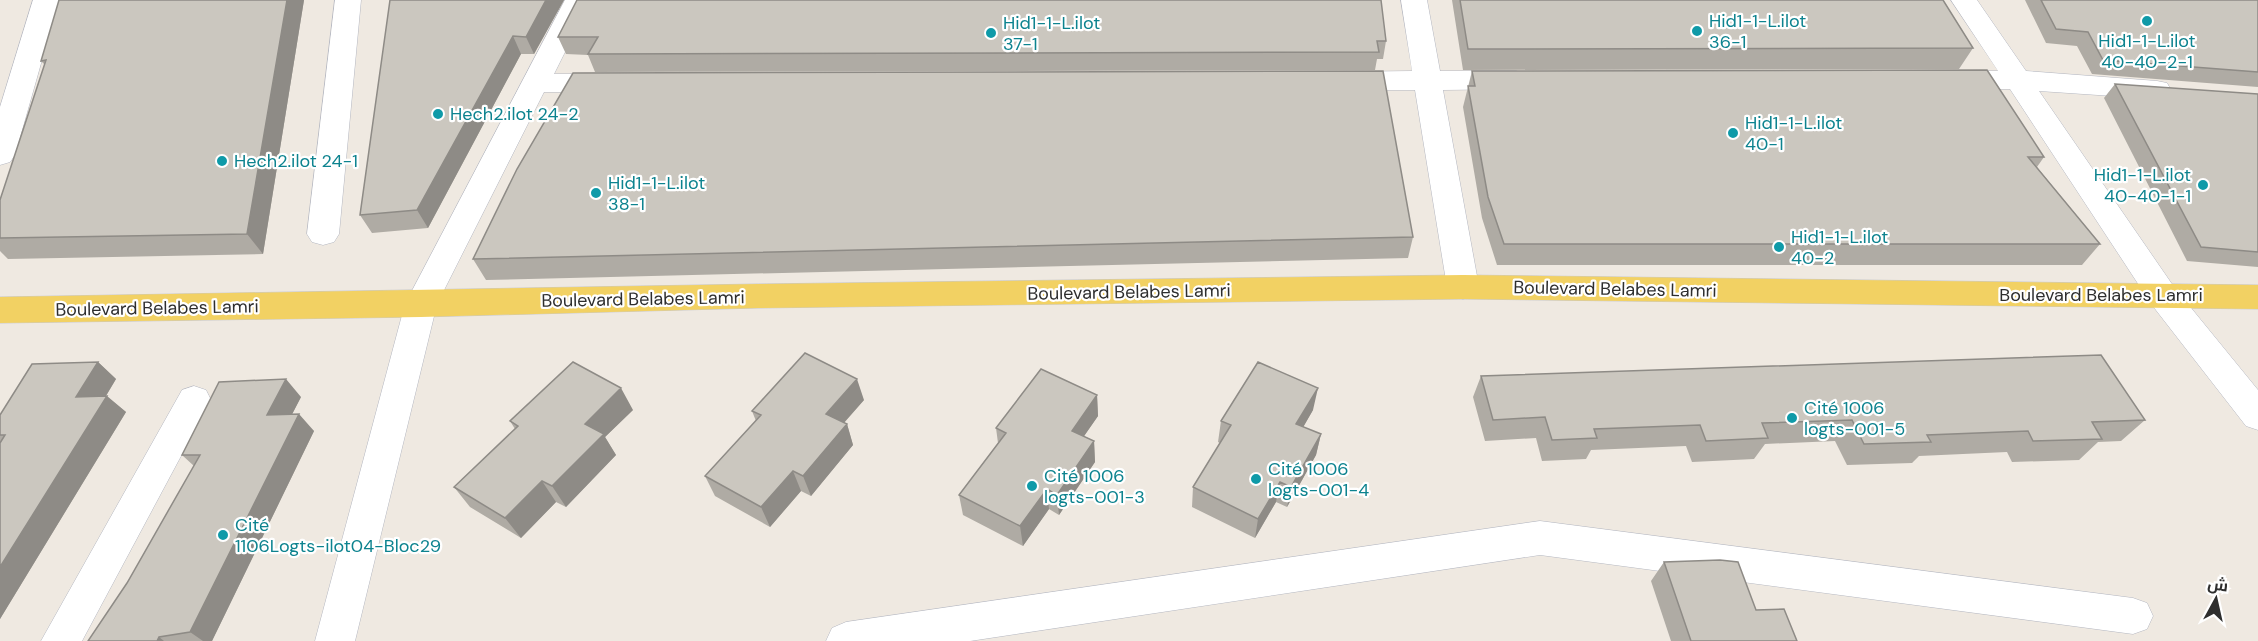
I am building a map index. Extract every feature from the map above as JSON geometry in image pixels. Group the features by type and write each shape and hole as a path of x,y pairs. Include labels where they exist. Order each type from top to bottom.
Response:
{"main road":[{"name":"Boulevard Belabes Lamri","path":"0,310 758,296 1463,288 2258,297"}],"street":[{"path":"0,155 46,0"},
{"path":"323,234 348,0"},
{"path":"335,641 421,304 578,0"},
{"path":"1414,0 1463,288"},
{"path":"1965,0 2163,296 2258,416"},
{"path":"1309,81 1546,80"},
{"path":"1924,80 2018,80 2178,92"},
{"path":"537,83 644,82"},
{"path":"61,641 194,400"},
{"path":"846,641 1540,538 2133,616"}],"building":[{"name":"Hech2.ilot 24-1","path":"59,0 287,0 247,234 0,238 0,200 46,60 41,61"},
{"name":"Hech2.ilot 24-2","path":"390,0 546,0 526,37 513,36 417,210 360,215"},
{"name":"Hid1-1-L.ilot 37-1","path":"577,0 1381,0 1386,41 1377,41 1379,52 588,54 598,37 558,37"},
{"name":"Hid1-1-L.ilot 36-1","path":"1460,0 1943,0 1973,48 1468,49"},
{"name":"Hid1-1-L.ilot 40-40-2-1","path":"2041,0 2258,0 2258,72 2103,60 2088,32 2056,29"},
{"path":"1987,70 2044,157 2028,157 2100,244 1504,244 1488,197 1468,86 1475,86 1472,71"},
{"name":"Hid1-1-L.ilot 38-1","path":"1383,71 1413,237 473,259 517,169 573,73"},
{"name":"Hid1-1-L.ilot 40-40-1-1","path":"2115,84 2258,94 2258,252 2201,247"},
{"path":"805,353 857,379 826,414 847,424 803,476 793,471 761,507 705,476 761,415 752,411"},
{"name":"Cité 1006 logts-001-5","path":"2101,355 2145,420 2092,422 2102,439 2033,441 2028,431 1927,435 1931,442 1864,444 1852,420 1762,423 1768,438 1706,441 1700,425 1594,429 1597,438 1552,440 1545,417 1493,420 1481,376"},
{"path":"98,362 76,397 107,396 0,567 0,443 5,435 0,435 0,415 32,364"},
{"path":"573,362 621,388 585,424 604,434 552,486 542,481 505,518 454,487 518,426 510,421"},
{"name":"Cité 1006 logts-001-4","path":"1258,362 1318,388 1296,424 1321,434 1291,487 1280,482 1258,519 1193,487 1231,425 1221,421"},
{"name":"Cité 1006 logts-001-3","path":"1041,369 1097,395 1072,431 1094,441 1057,495 1047,489 1020,526 959,495 1006,433 996,428"},
{"name":"Cité 1106Logts-ilot04-Bloc29","path":"286,379 267,415 299,414 190,632 159,637 157,641 88,641 127,583 200,455 182,455 219,382"},
{"path":"1720,560 1738,562 1756,610 1784,609 1797,641 1691,641 1664,562"}],"place":[{"name":"Hid1-1-L.ilot 40-40-2-1","path":"2147,21"},
{"name":"Hid1-1-L.ilot 36-1","path":"1697,31"},
{"name":"Hid1-1-L.ilot 37-1","path":"991,33"},
{"name":"Hech2.ilot 24-2","path":"438,114"},
{"name":"Hid1-1-L.ilot 40-1","path":"1733,133"},
{"name":"Hech2.ilot 24-1","path":"222,161"},
{"name":"Hid1-1-L.ilot 40-40-1-1","path":"2203,185"},
{"name":"Hid1-1-L.ilot 38-1","path":"596,193"},
{"name":"Hid1-1-L.ilot 40-2","path":"1779,247"},
{"name":"Cité 1006 logts-001-5","path":"1792,418"},
{"name":"Cité 1006 logts-001-4","path":"1256,479"},
{"name":"Cité 1006 logts-001-3","path":"1032,486"},
{"name":"Cité 1106Logts-ilot04-Bloc29","path":"223,535"}]}
